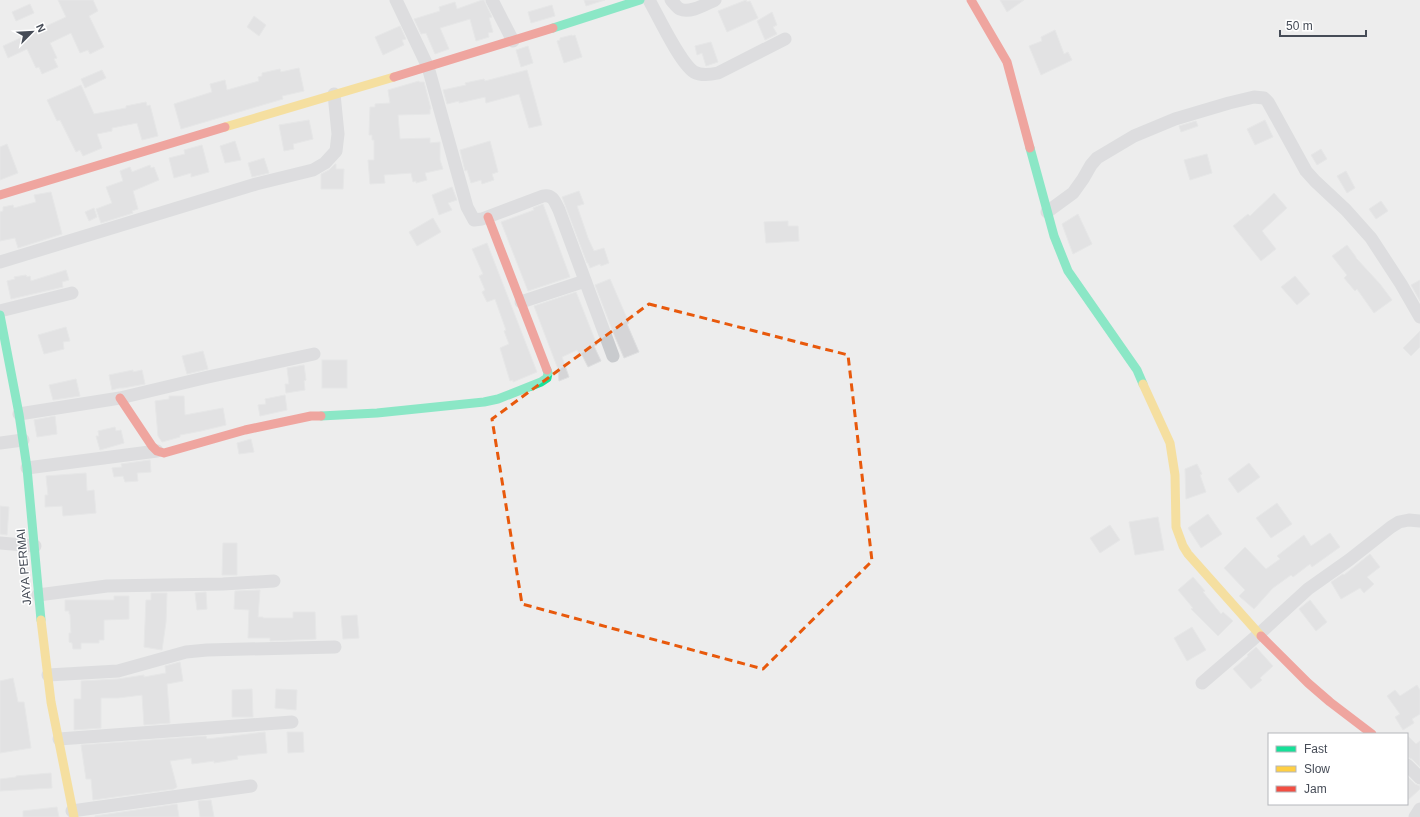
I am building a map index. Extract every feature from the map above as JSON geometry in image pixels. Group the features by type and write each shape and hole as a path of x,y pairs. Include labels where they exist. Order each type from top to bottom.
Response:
{"street":[{"path":"396,0 428,67 467,207 474,220 488,217 543,196 548,195 552,197 559,210 613,356"},
{"path":"492,0 512,41"},
{"path":"0,195 126,156 428,67 640,0"},
{"path":"649,0 681,58 693,71 701,75 718,73 785,39"},
{"path":"671,0 678,8 681,5 692,10 715,0"},
{"path":"971,0 1007,62 1054,236 1068,271 1137,370 1167,435 1170,443 1175,475 1176,522 1183,546 1193,561 1259,634 1308,684 1371,733"},
{"path":"0,262 249,186 312,170 325,163 336,151 338,134 337,94"},
{"path":"1047,212 1073,193 1097,158 1134,136 1175,119 1229,103 1254,97 1264,98 1268,102 1306,171 1314,181 1346,210 1370,238 1401,284 1420,317"},
{"path":"27,468 157,451 164,453 245,430 311,416 377,413 498,399 541,382 547,378 548,373 488,217"},
{"path":"521,302 585,281"},
{"path":"0,311 72,293"},
{"name":"JAYA PERMAI","path":"0,315 19,414 27,468 35,546 38,595 51,702 73,814"},
{"path":"19,414 120,398 314,354"},
{"path":"120,398 157,451"},
{"path":"0,444 23,440"},
{"path":"1202,683 1308,589 1391,527 1399,522 1409,520 1420,521"},
{"path":"0,544 35,546"},
{"path":"38,595 107,586 223,584 274,581"},
{"path":"48,675 118,671 180,654 207,650 335,647"},
{"path":"59,739 292,722"},
{"path":"1408,766 1420,778"},
{"path":"73,814 251,786"},
{"path":"1415,817 1420,809"}],"highlighted area":[{"path":"649,304 848,355 872,561 763,669 522,604 492,419"}],"building":[{"path":"58,0 93,0 98,11 89,16 104,47 90,54 88,50 80,53 71,33 50,43 57,58 54,59 58,67 42,74 39,67 36,68 27,49 8,58 3,46 66,17"},
{"path":"484,0 492,17 489,18 493,32 488,33 489,37 476,41 470,19 440,28 449,49 435,54 426,33 421,34 414,19 440,11 439,7 455,2 457,9"},
{"path":"584,0 605,0 586,6"},
{"path":"746,0 747,2 750,1 758,18 727,32 718,11"},
{"path":"1000,0 1024,0 1007,12"},
{"path":"30,4 34,13 16,21 12,12"},
{"path":"552,5 555,16 531,23 528,12"},
{"path":"772,12 777,25 773,27 777,34 765,40 757,21"},
{"path":"254,16 266,25 259,36 247,27"},
{"path":"400,26 406,39 402,40 404,45 383,55 375,37"},
{"path":"1055,30 1064,54 1068,52 1072,60 1041,75 1029,46 1042,41 1041,37"},
{"path":"575,35 582,57 564,63 557,41 560,40 560,38"},
{"path":"711,42 718,62 706,66 702,53 697,55 695,46"},
{"path":"528,46 533,63 521,67 516,50"},
{"path":"299,68 304,91 282,96 283,99 181,129 174,104 212,92 210,84 225,80 227,90 259,81 258,77 262,76 262,73 280,69 281,72"},
{"path":"102,70 106,78 85,88 81,79"},
{"path":"527,70 542,125 529,128 519,94 486,103 485,97 447,104 443,90 466,85 465,83 484,79 485,81"},
{"path":"419,81 424,82 431,109 430,114 398,115 400,139 430,138 430,143 440,142 440,160 443,169 425,173 427,180 416,183 416,181 413,182 411,173 384,175 385,183 370,184 368,160 374,160 374,140 372,140 372,135 369,135 370,107 375,107 375,104 390,103 388,90"},
{"path":"81,85 94,114 126,108 126,106 146,102 147,106 150,105 158,136 142,140 137,123 112,128 112,131 97,134 102,148 83,156 80,150 76,152 60,120 57,121 47,100"},
{"path":"309,120 313,139 293,144 294,149 284,151 279,125"},
{"path":"1265,120 1273,137 1255,145 1247,129"},
{"path":"1196,121 1198,126 1181,132 1179,126"},
{"path":"235,141 241,160 225,163 220,146"},
{"path":"490,141 498,172 492,174 494,180 482,184 481,180 471,183 467,170 465,171 460,150"},
{"path":"7,144 18,173 0,180 0,147"},
{"path":"202,145 209,172 191,177 191,173 174,178 169,158 185,154 184,150"},
{"path":"1321,149 1327,159 1317,165 1311,155"},
{"path":"1207,154 1212,173 1190,180 1184,160"},
{"path":"264,158 269,173 252,177 248,163"},
{"path":"335,164 336,169 344,169 343,189 321,189 321,174 329,170"},
{"path":"150,165 151,168 154,167 159,180 133,191 138,209 132,211 133,213 101,223 96,209 112,203 106,187 123,181 120,171 130,167 132,172"},
{"path":"1346,171 1355,188 1347,193 1337,176"},
{"path":"452,187 457,200 448,203 452,210 439,215 432,195"},
{"path":"579,191 584,204 577,206 588,238 594,251 604,248 609,263 601,266 600,264 590,268 587,263 562,197"},
{"path":"51,192 62,234 18,248 15,238 0,241 0,212 3,211 3,207 13,205 14,208 36,202 34,195"},
{"path":"1274,193 1287,208 1262,231 1276,249 1261,261 1233,226 1248,214 1250,216"},
{"path":"1381,201 1388,211 1376,219 1369,209"},
{"path":"543,204 570,277 528,291 501,222 534,210 533,208"},
{"path":"94,208 97,217 89,221 85,212"},
{"path":"1078,214 1092,244 1073,254 1062,224"},
{"path":"433,218 441,232 417,246 409,232"},
{"path":"788,221 788,226 798,226 799,241 766,243 764,222"},
{"path":"487,243 537,372 513,382 513,380 510,381 500,348 509,344 504,331 506,330 495,299 487,302 482,292 485,290 479,276 483,274 472,249"},
{"path":"1347,245 1356,258 1380,284 1392,300 1374,313 1357,289 1355,291 1344,278 1347,275 1332,256"},
{"path":"66,270 69,280 62,282 63,287 11,299 7,281 15,279 14,277 26,275 27,277 30,276 31,281"},
{"path":"1295,276 1310,294 1297,305 1281,287"},
{"path":"610,279 629,323 627,324 639,352 624,358 595,285"},
{"path":"1420,280 1420,301 1411,285"},
{"path":"576,292 597,345 594,346 601,361 588,367 582,355 580,355 577,350 562,357 569,377 559,381 558,369 534,306"},
{"path":"66,327 70,341 63,342 64,349 44,354 38,335"},
{"path":"1420,331 1420,347 1411,356 1403,348"},
{"path":"203,351 208,369 187,374 182,356"},
{"path":"322,360 347,360 347,388 322,388"},
{"path":"304,365 306,380 304,381 305,390 286,393 285,384 289,384 287,368"},
{"path":"133,370 133,372 142,370 145,384 112,390 109,375"},
{"path":"76,379 80,396 53,400 49,385"},
{"path":"285,395 287,410 260,416 258,405 266,404 265,399"},
{"path":"169,396 184,396 185,415 223,408 226,425 180,435 180,437 162,442 158,436 155,401 169,399"},
{"path":"55,416 57,434 37,437 34,420"},
{"path":"115,427 116,431 121,430 124,443 100,450 96,436 99,436 98,431"},
{"path":"251,439 254,452 239,454 237,443"},
{"path":"150,460 151,472 137,473 138,481 125,482 123,476 114,477 112,468 122,467 121,464"},
{"path":"1249,463 1260,477 1238,493 1228,479"},
{"path":"1197,464 1202,474 1200,475 1206,492 1186,499 1185,469"},
{"path":"86,473 87,491 94,490 96,513 63,516 62,506 45,507 45,495 48,495 46,476"},
{"path":"1277,503 1292,524 1271,538 1256,518"},
{"path":"0,506 9,507 7,535 0,534"},
{"path":"1208,514 1222,534 1201,548 1188,528"},
{"path":"1158,517 1164,550 1135,555 1129,522"},
{"path":"1110,525 1120,540 1100,553 1090,538"},
{"path":"1330,533 1340,547 1312,567 1310,564 1293,577 1291,575 1273,588 1254,609 1239,596 1245,590 1224,568 1245,547 1266,569 1280,559 1277,556 1304,535 1311,546"},
{"path":"223,543 237,543 237,575 222,575"},
{"path":"1370,554 1380,567 1367,577 1374,584 1364,593 1360,588 1341,599 1331,582 1343,574 1344,575"},
{"path":"1193,577 1221,614 1223,612 1233,621 1218,636 1191,609 1193,608 1178,590"},
{"path":"260,590 258,617 293,618 293,612 315,612 316,639 270,641 270,638 248,638 249,610 234,609 235,591"},
{"path":"206,592 207,609 197,610 195,593"},
{"path":"151,593 167,593 166,622 162,650 144,647 146,600 151,600"},
{"path":"114,596 129,596 129,619 104,620 104,640 99,640 99,643 81,643 81,649 73,649 72,643 69,642 69,633 71,633 70,614 69,611 65,611 65,600 114,600"},
{"path":"1310,600 1327,622 1316,631 1299,609"},
{"path":"357,615 359,638 343,639 341,616"},
{"path":"1192,627 1206,650 1187,661 1174,638"},
{"path":"1256,647 1273,666 1260,678 1262,680 1251,689 1233,669"},
{"path":"180,662 183,681 167,684 170,723 144,725 142,695 118,698 101,698 101,728 74,730 74,699 81,699 81,681 118,679 144,675 144,677 166,673 165,666"},
{"path":"13,678 18,702 24,702 31,748 0,753 0,681"},
{"path":"1417,685 1420,690 1420,714 1412,719 1414,723 1403,730 1395,717 1400,714 1387,696 1395,690 1400,696"},
{"path":"252,689 253,717 232,717 232,690"},
{"path":"276,689 297,690 296,710 275,708"},
{"path":"265,732 267,753 237,756 238,759 214,763 214,761 192,764 191,758 170,761 177,787 174,789 93,800 91,779 86,779 81,745 206,736 207,739"},
{"path":"287,732 303,732 304,752 288,753"},
{"path":"1408,736 1416,744 1420,741 1420,767 1412,759 1408,757"},
{"path":"51,773 52,788 0,791 0,779"},
{"path":"1408,777 1415,784 1420,786 1420,789 1408,800"},
{"path":"211,800 214,817 200,817 198,801"},
{"path":"177,804 179,817 95,817 95,816"},
{"path":"57,807 59,817 23,817 23,811"}],"traffic: fast":[{"path":"553,28 640,0"},
{"path":"1030,148 1054,236 1068,271 1137,370 1143,384"},
{"path":"0,315 19,414 27,468 41,620"},
{"path":"321,416 377,413 484,402 498,399 541,382 547,378 547,370"}],"traffic: slow":[{"path":"225,127 394,77"},
{"path":"1143,384 1170,443 1175,475 1176,527 1183,546 1188,554 1261,636"},
{"path":"41,620 51,702 74,817"}],"traffic: jam":[{"path":"971,0 1007,62 1030,148"},
{"path":"394,77 553,28"},
{"path":"0,195 225,127"},
{"path":"488,217 547,370"},
{"path":"120,398 152,446 157,451 164,453 245,430 311,416 321,416"},
{"path":"1261,636 1308,683 1371,733"}]}
